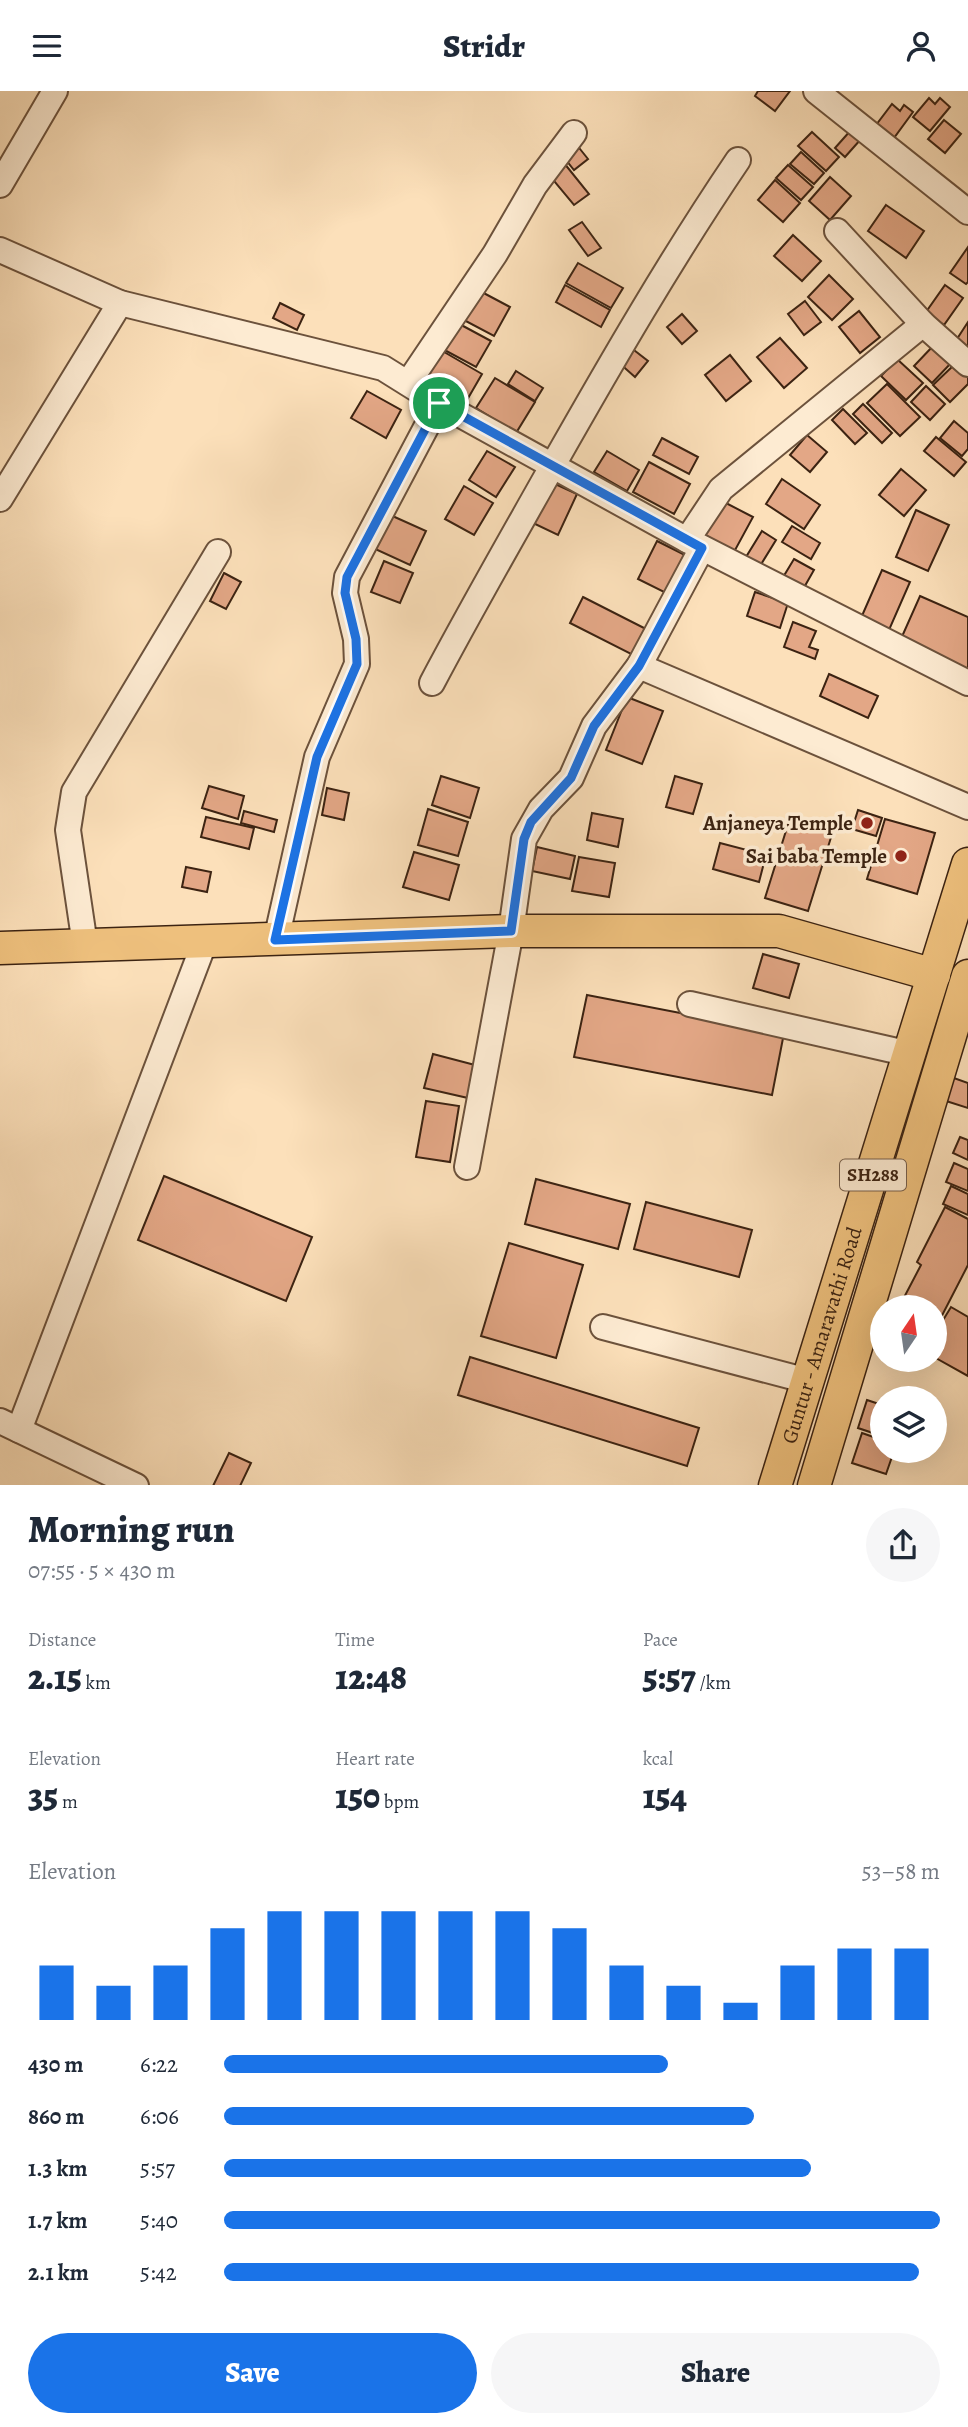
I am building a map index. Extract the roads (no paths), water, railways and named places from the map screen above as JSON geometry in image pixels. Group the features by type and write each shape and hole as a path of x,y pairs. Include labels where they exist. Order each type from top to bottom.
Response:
{"main road":[{"name":"Guntur - Amaravathi Road","path":"775,1485 968,864"},
{"path":"0,948 511,931 779,931 931,986"},
{"name":"Guntur - Amaravathi Road","path":"814,1485 966,991"}],"street":[{"path":"0,185 55,91"},
{"path":"816,91 968,212"},
{"path":"408,383 495,254 535,185 574,133"},
{"path":"432,683 496,562 675,253 738,160"},
{"path":"837,231 923,324 968,364"},
{"path":"0,250 120,303 383,368 439,403 695,544 968,683"},
{"path":"0,499 120,303"},
{"path":"467,1167 511,931 524,839 531,822 571,778 604,708 639,666 721,489 923,324"},
{"path":"275,940 317,757 357,664 356,639 345,593 347,577 439,403"},
{"path":"85,945 68,830 74,792 218,552"},
{"path":"639,666 968,807"},
{"path":"134,1485 10,1426 205,941"},
{"path":"931,986 966,991"},
{"path":"690,1003 910,1054"},
{"path":"603,1328 808,1381"}],"place":[{"name":"Anjaneya Temple","path":"867,823"},
{"name":"Sai baba Temple","path":"901,856"}]}
